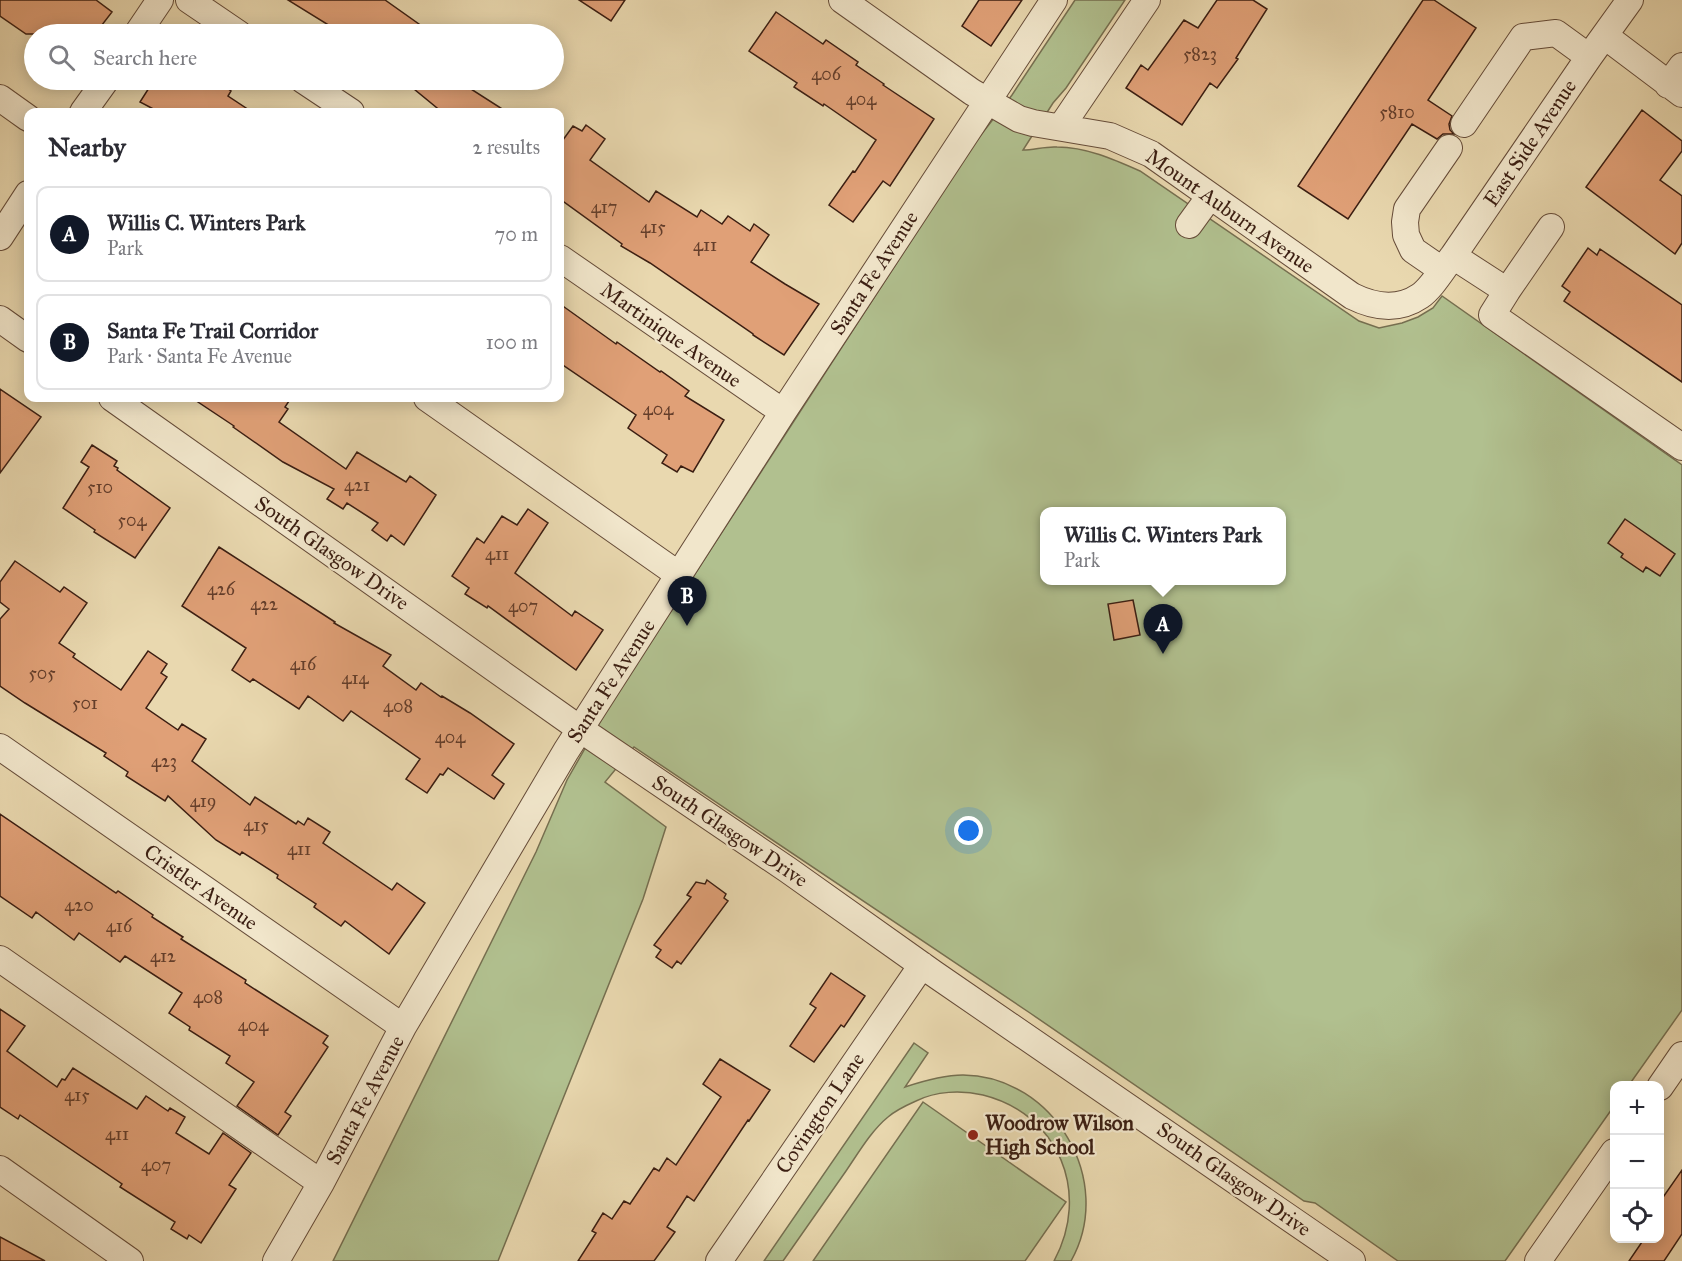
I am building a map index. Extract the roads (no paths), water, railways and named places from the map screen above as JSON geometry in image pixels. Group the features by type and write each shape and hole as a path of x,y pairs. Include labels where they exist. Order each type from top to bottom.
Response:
{"street":[{"path":"144,24 160,0"},
{"path":"189,0 224,24"},
{"name":"Mount Auburn Avenue","path":"842,0 988,102 1019,119 1110,136 1151,154 1352,296 1368,304 1389,306 1406,303 1421,295 1441,271"},
{"name":"Santa Fe Avenue","path":"276,1261 321,1183 403,1028 580,729 783,412 1054,0"},
{"path":"1061,127 1147,0"},
{"name":"East Side Avenue","path":"1441,271 1605,36 1620,3"},
{"path":"1464,124 1523,37 1556,33 1589,57"},
{"path":"1605,36 1677,81"},
{"path":"86,108 99,90"},
{"path":"318,90 345,108"},
{"path":"0,98 24,115"},
{"path":"1449,148 1407,209 1405,222 1413,250 1441,271 1507,291"},
{"path":"1189,225 1210,196"},
{"path":"0,237 24,200"},
{"path":"1551,227 1492,315 1682,447"},
{"name":"Martinique Avenue","path":"564,261 783,412"},
{"path":"0,319 24,336"},
{"name":"South Glasgow Drive","path":"118,402 580,729 1352,1261"},
{"path":"433,402 679,574"},
{"name":"Cristler Avenue","path":"0,747 403,1028"},
{"path":"0,959 321,1183"},
{"name":"Covington Lane","path":"718,1261 922,965"},
{"path":"1663,1081 1682,1055"},
{"path":"1538,1261 1610,1158"},
{"path":"0,1169 130,1261"}],"place":[{"name":"Santa Fe Trail Corridor","path":"687,626"},
{"name":"Willis C. Winters Park","path":"1163,654"},
{"name":"Woodrow Wilson High School","path":"973,1135"}]}
